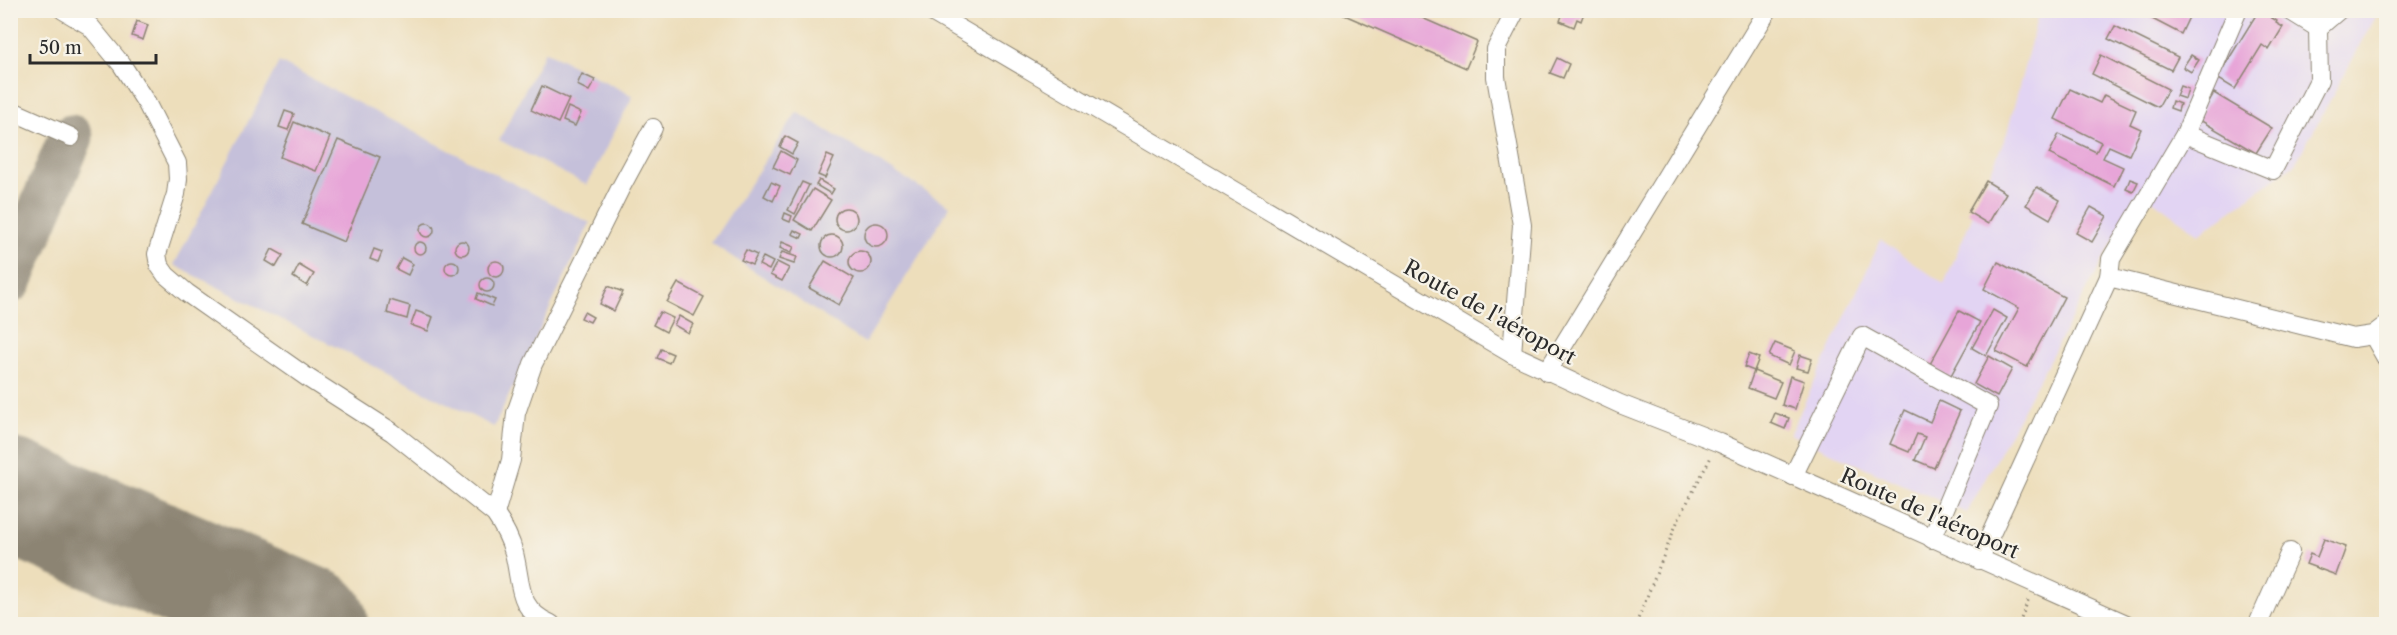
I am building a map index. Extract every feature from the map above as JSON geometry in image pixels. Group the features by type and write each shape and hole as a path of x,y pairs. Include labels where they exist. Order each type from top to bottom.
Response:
{"street":[{"path":"63,10 90,26 122,65 147,104 177,163 176,194 157,254 159,265 166,275 187,293 308,378 392,432 495,514 507,531 526,607 541,620 551,624"},
{"name":"Route de l'aéroport","path":"928,10 1512,354 1547,372 1620,404 1720,443 2126,624"},
{"path":"1512,354 1522,225 1496,77 1496,49 1516,10"},
{"path":"1547,372 1768,10"},
{"path":"1979,560 2109,278 2111,259 2185,134 2238,10"},
{"path":"2318,28 2339,10"},
{"path":"2294,12 2318,28"},
{"path":"2185,134 2272,170 2319,80 2318,28"},
{"path":"10,110 71,137"},
{"path":"495,514 511,460 516,413 533,364 653,128"},
{"path":"2109,278 2353,338 2380,330 2386,358"},
{"path":"1793,476 1862,336 1988,406 1932,539"},
{"path":"2258,624 2290,552"}],"path":[{"path":"1636,624 1678,520 1720,443"},
{"path":"2019,624 2025,615 2033,583"}],"shaded area":[{"path":"2039,11 2379,11 2295,164 2199,234 2140,191 1967,513 1790,434 1881,240 1944,284 2007,133"},
{"path":"545,51 633,96 587,185 499,140"},
{"path":"279,62 590,223 494,427 174,265"},
{"path":"797,112 950,206 865,343 711,243"}],"building":[{"path":"71,10 95,10 92,19"},
{"path":"1333,10 1404,10 1477,42 1466,68"},
{"path":"1564,10 1585,10 1581,21 1577,19 1574,27 1560,21"},
{"path":"2135,10 2177,10 2189,17 2181,34"},
{"path":"2259,10 2283,27 2269,50 2262,45 2235,89 2217,78"},
{"path":"137,21 148,25 143,40 132,36"},
{"path":"2115,26 2178,57 2171,70 2108,39"},
{"path":"2101,55 2168,89 2158,107 2092,74"},
{"path":"2191,55 2199,60 2191,72 2183,67"},
{"path":"1557,58 1569,64 1563,78 1550,73"},
{"path":"582,74 595,80 589,91 577,85"},
{"path":"542,86 569,99 558,123 531,110"},
{"path":"2180,86 2188,89 2185,99 2176,96"},
{"path":"2070,89 2100,103 2104,95 2136,110 2130,124 2141,129 2129,155 2109,146 2103,158 2123,167 2114,186 2049,154 2059,134 2096,152 2101,142 2055,119"},
{"path":"2214,93 2272,128 2256,153 2198,119"},
{"path":"2172,101 2180,104 2178,111 2170,108"},
{"path":"568,107 581,113 575,126 563,121"},
{"path":"285,111 294,114 288,130 279,127"},
{"path":"294,122 330,137 316,171 280,157"},
{"path":"785,136 798,143 792,154 780,147"},
{"path":"338,140 380,157 344,242 302,224"},
{"path":"781,151 797,160 790,175 773,167"},
{"path":"827,155 834,158 825,178 818,175"},
{"path":"2130,179 2138,182 2133,192 2126,189"},
{"path":"819,180 834,189 831,194 816,185"},
{"path":"1986,181 2006,193 1988,224 1968,212"},
{"path":"771,182 780,186 773,201 764,196"},
{"path":"802,182 809,185 795,214 788,210"},
{"path":"2037,187 2060,200 2050,219 2026,205"},
{"path":"813,189 831,200 812,231 794,220"},
{"path":"2091,207 2107,216 2092,242 2076,233"},
{"path":"846,208 854,211 857,219 854,227 846,230 838,227 835,219 838,211"},
{"path":"785,213 792,216 790,222 783,219"},
{"path":"424,223 430,223 434,230 430,237 424,237 420,233 420,227"},
{"path":"876,223 884,227 888,235 884,243 876,247 868,243 864,235 868,227"},
{"path":"794,230 803,234 801,238 792,234"},
{"path":"832,235 840,238 843,246 840,254 832,257 824,254 821,246 824,238"},
{"path":"459,241 465,241 469,248 465,255 459,255 455,251 455,245"},
{"path":"422,242 426,248 422,254 418,254 414,246"},
{"path":"782,242 794,247 791,253 780,248"},
{"path":"272,249 283,255 276,267 266,261"},
{"path":"374,249 382,252 378,262 370,259"},
{"path":"746,250 757,255 752,265 741,260"},
{"path":"860,251 868,254 871,262 868,270 860,273 852,270 849,262 852,254"},
{"path":"782,252 797,257 794,264 779,259"},
{"path":"763,257 773,262 769,270 759,265"},
{"path":"402,258 413,264 408,275 396,269"},
{"path":"452,261 457,263 459,268 457,273 452,275 447,273 445,268 447,263"},
{"path":"496,261 504,269 496,277 488,269"},
{"path":"825,261 854,278 839,305 809,288"},
{"path":"777,262 789,268 782,281 770,275"},
{"path":"1998,262 2064,297 2027,367 1996,351 2019,308 1984,289"},
{"path":"299,265 314,274 307,286 293,277"},
{"path":"484,278 490,278 494,285 490,292 484,292 480,288 480,282"},
{"path":"678,283 704,297 694,316 667,302"},
{"path":"608,286 623,292 614,311 600,304"},
{"path":"478,293 495,300 492,306 476,299"},
{"path":"390,300 410,306 407,319 387,313"},
{"path":"1993,310 2007,318 1986,356 1972,348"},
{"path":"416,311 433,317 428,331 411,325"},
{"path":"1959,311 1980,322 1950,377 1929,366"},
{"path":"584,312 593,317 590,322 581,318"},
{"path":"660,312 673,318 666,332 653,325"},
{"path":"679,316 693,324 688,333 674,325"},
{"path":"1775,343 1795,351 1789,365 1769,356"},
{"path":"661,349 673,354 669,363 657,358"},
{"path":"1749,354 1759,358 1754,371 1744,367"},
{"path":"1800,355 1812,359 1808,371 1796,368"},
{"path":"1989,356 2012,369 1997,397 1974,384"},
{"path":"1754,371 1781,382 1774,398 1748,388"},
{"path":"1790,376 1804,381 1795,409 1782,405"},
{"path":"1939,401 1960,411 1934,468 1915,460 1925,437 1917,434 1909,452 1890,444 1905,410 1930,422"},
{"path":"1775,413 1789,418 1785,429 1771,423"},
{"path":"2324,539 2346,547 2336,575 2306,564 2310,554 2317,557"}],"taxiway":[{"path":"10,281 71,137"}],"runway":[{"path":"10,495 311,624"}]}
